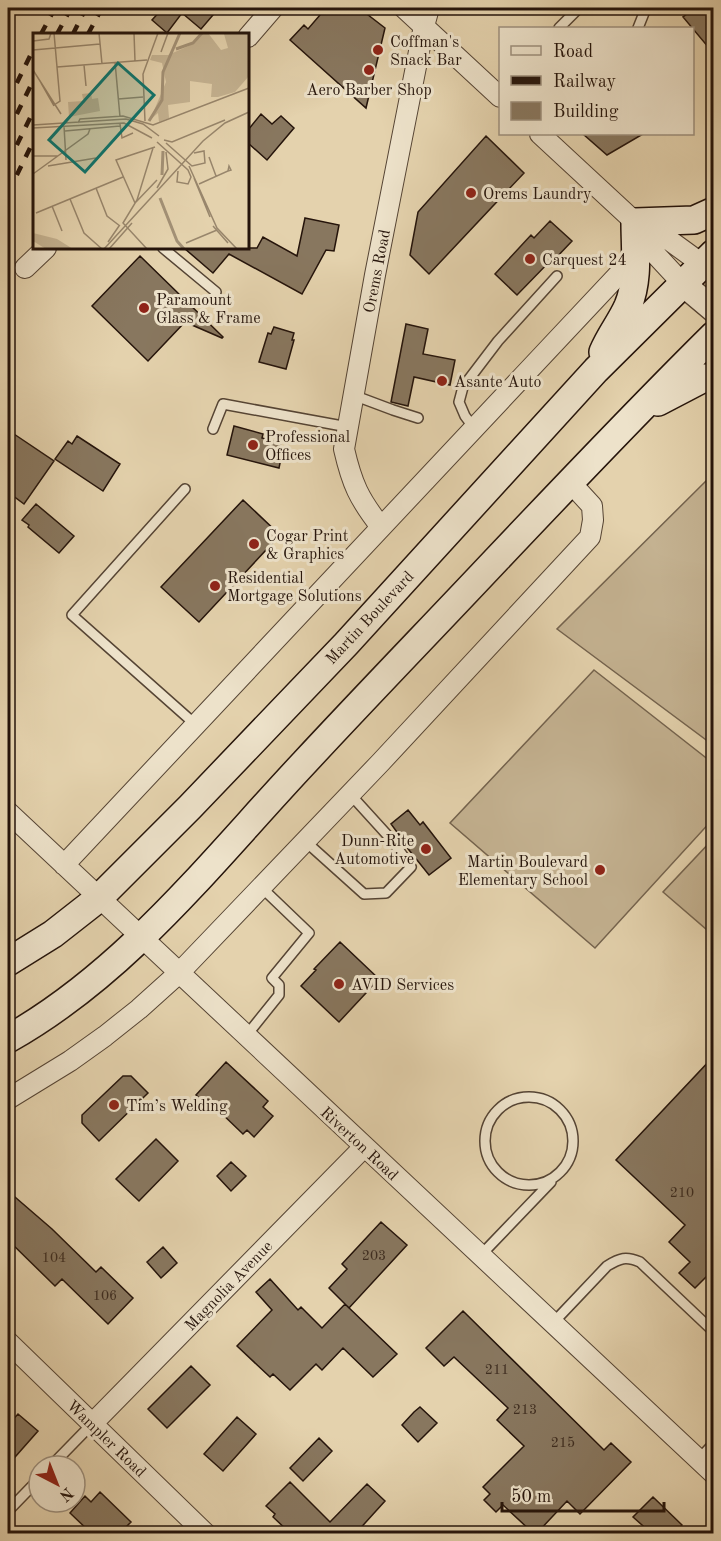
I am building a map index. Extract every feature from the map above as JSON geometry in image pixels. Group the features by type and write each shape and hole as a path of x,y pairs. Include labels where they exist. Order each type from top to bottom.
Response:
{"main road":[{"path":"596,370 609,338 627,306 635,283 635,222 694,220 714,211"},
{"name":"Martin Boulevard","path":"8,962 53,934 99,898 346,644 596,370 683,284 710,263"},
{"path":"8,1038 30,1026 70,998 141,937 192,886 311,755 570,482 714,335"},
{"path":"635,414 704,378 714,378"}],"street":[{"path":"249,36 273,8"},
{"path":"404,8 426,17 499,92"},
{"name":"Orems Road","path":"381,528 355,489 344,449 426,17"},
{"path":"542,135 635,222 657,256 683,284 714,310"},
{"path":"635,222 710,263"},
{"path":"25,268 45,249"},
{"path":"64,864 635,257"},
{"path":"8,1099 70,1061 105,1036 179,973 590,537 593,520 592,506 570,482"},
{"name":"Riverton Road","path":"8,812 714,1474"},
{"name":"Magnolia Avenue","path":"92,1424 364,1147"},
{"name":"Wampler Road","path":"8,1342 206,1533"}],"lane":[{"path":"560,27 579,8"},
{"path":"638,27 646,8"},
{"path":"164,249 216,292"},
{"path":"474,428 465,417 459,402 463,387 498,341 557,276"},
{"path":"353,395 418,418"},
{"path":"213,429 224,404 348,427"},
{"path":"185,489 72,615 196,724"},
{"path":"305,841 364,894 386,893 411,867 390,838 350,794"},
{"path":"246,1036 279,995 279,985 272,978 309,933 261,887"},
{"path":"480,1256 555,1178 565,1167 572,1154 574,1139 570,1124 563,1112 552,1102 538,1097 524,1097 509,1101 497,1110 489,1122 485,1136 485,1150 491,1164 500,1175 512,1183 527,1186 541,1184 555,1178"},
{"path":"552,1323 608,1266 616,1260 630,1258 640,1262 714,1332"},
{"path":"63,1454 92,1424"},
{"path":"698,1460 714,1443"},
{"path":"8,1511 27,1491"}],"shaded area":[{"path":"713,474 713,745 557,629"},
{"path":"594,670 714,764 713,819 595,948 450,823"},
{"path":"713,839 713,935 663,892"}],"building":[{"path":"163,8 219,8 201,29 182,13 167,33 152,20"},
{"path":"326,8 359,8 385,28 366,108 290,40 304,25 308,29"},
{"path":"695,8 714,8 714,54 694,30 694,27 683,17"},
{"path":"261,114 272,124 281,116 294,128 267,160 249,144 249,129"},
{"path":"584,135 641,135 607,155"},
{"name":"Orems Laundry","path":"486,136 524,173 429,274 410,255 418,212"},
{"path":"305,218 339,225 334,251 326,250 302,294 229,254 213,273 185,249 257,248 263,237 297,256"},
{"name":"Carquest 24","path":"550,221 572,241 517,295 495,274 531,235 534,238"},
{"name":"Paramount Glass & Frame","path":"140,256 223,337 185,322 148,361 92,306"},
{"name":"Asante Auto","path":"406,324 428,329 423,354 455,360 450,385 414,377 408,406 391,402"},
{"path":"274,327 294,333 286,369 259,362 268,333 271,334"},
{"name":"Professional Offices","path":"234,426 263,434 262,438 281,443 279,448 283,449 279,468 227,455"},
{"path":"8,430 54,461 24,504 8,492"},
{"path":"77,436 120,464 103,491 55,459 68,441 72,444"},
{"path":"243,500 280,535 199,622 161,587"},
{"path":"36,504 74,536 59,553 22,520"},
{"name":"Dunn-Rite Automotive","path":"408,810 420,825 423,822 451,858 429,875 391,824"},
{"name":"AVID Services","path":"340,942 379,979 339,1022 301,986"},
{"path":"714,1056 714,1269 695,1288 679,1273 690,1262 669,1242 685,1225 616,1160"},
{"path":"226,1062 268,1101 263,1107 273,1116 254,1137 247,1130 243,1134 218,1110 216,1112 196,1095"},
{"name":"Tim’s Welding","path":"123,1076 131,1076 148,1093 99,1141 82,1123 82,1115"},
{"path":"156,1139 178,1161 139,1201 116,1179"},
{"path":"231,1162 246,1176 231,1191 217,1176"},
{"path":"8,1191 52,1229 96,1272 101,1267 133,1298 108,1324 62,1279 55,1286 8,1240"},
{"path":"381,1222 407,1245 349,1308 329,1288 347,1269 342,1264"},
{"path":"163,1247 177,1263 161,1278 147,1262"},
{"path":"270,1279 298,1310 301,1307 322,1328 345,1304 397,1354 373,1377 343,1348 322,1370 316,1364 290,1390 273,1374 270,1377 237,1346 272,1310 256,1292"},
{"path":"463,1311 604,1450 611,1443 631,1462 580,1514 567,1501 537,1533 533,1533 503,1505 496,1512 484,1500 490,1494 483,1487 524,1446 497,1420 508,1408 454,1357 444,1366 426,1348"},
{"path":"191,1366 210,1385 167,1428 148,1409"},
{"path":"420,1407 437,1423 418,1442 402,1425"},
{"path":"18,1414 38,1431 8,1465 8,1425"},
{"path":"237,1417 256,1434 223,1471 204,1454"},
{"path":"319,1438 332,1451 303,1481 290,1468"},
{"path":"290,1482 330,1522 367,1484 385,1501 356,1533 290,1533 273,1517 275,1514 266,1506"},
{"path":"100,1492 131,1522 120,1533 91,1533 71,1514 87,1514 87,1498 91,1502"},
{"path":"653,1497 682,1525 674,1533 651,1533 633,1517"}],"railway":[{"path":"42,33 55,8"},
{"path":"58,33 71,8"},
{"path":"74,33 86,8"},
{"path":"89,33 102,8"},
{"path":"8,101 33,50"},
{"path":"8,132 33,81"},
{"path":"8,163 33,112"},
{"path":"8,193 33,142"}],"place":[{"name":"Coffman's Snack Bar","path":"378,50"},
{"name":"Aero Barber Shop","path":"369,70"},
{"name":"Orems Laundry","path":"471,193"},
{"name":"Carquest 24","path":"530,259"},
{"name":"Paramount Glass & Frame","path":"144,308"},
{"name":"Asante Auto","path":"442,381"},
{"name":"Professional Offices","path":"253,445"},
{"name":"Cogar Print & Graphics","path":"254,544"},
{"name":"Residential Mortgage Solutions","path":"215,586"},
{"name":"Dunn-Rite Automotive","path":"426,849"},
{"name":"Martin Boulevard Elementary School","path":"600,870"},
{"name":"AVID Services","path":"339,984"},
{"name":"Tim’s Welding","path":"114,1105"}]}
